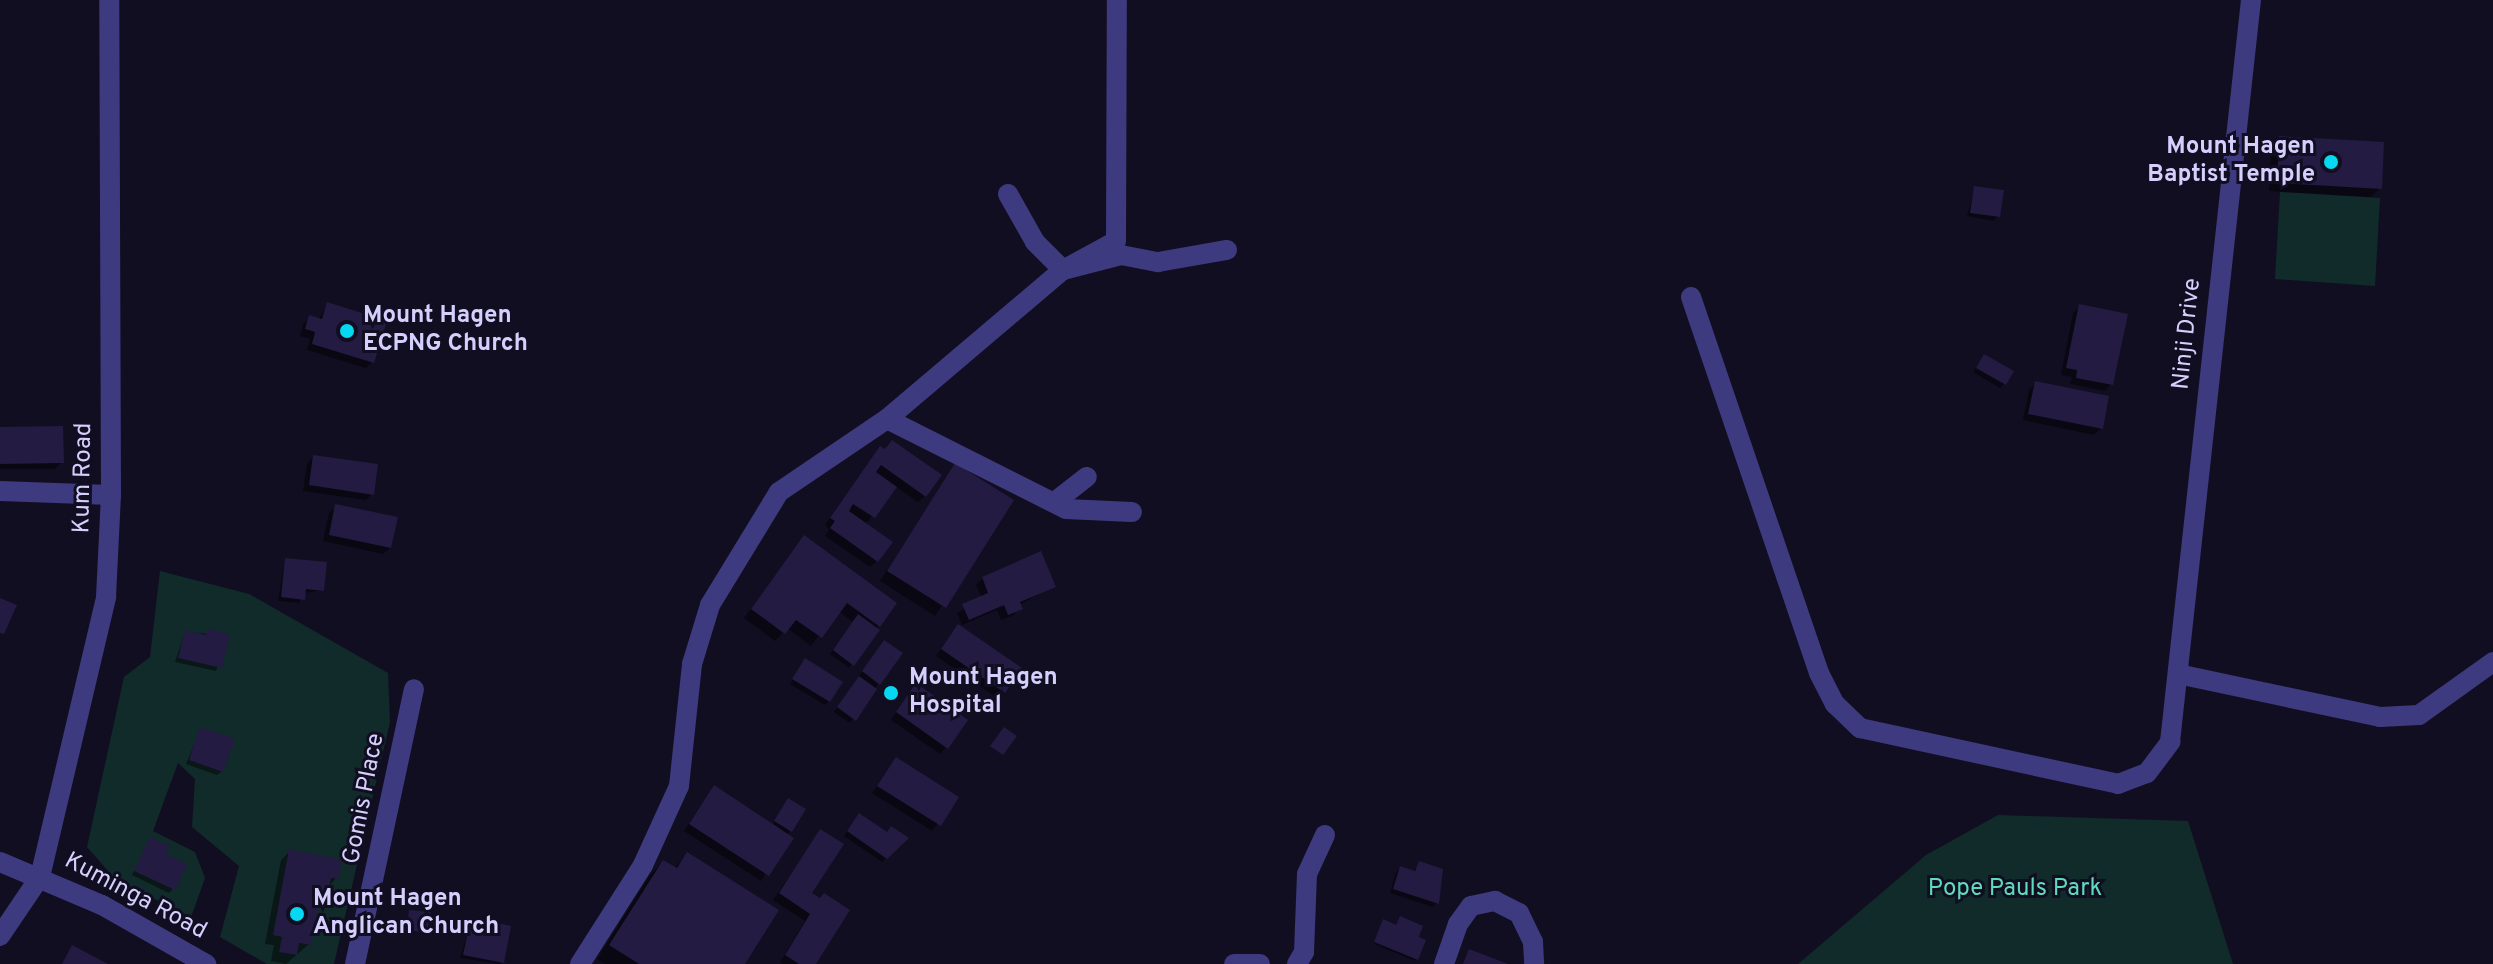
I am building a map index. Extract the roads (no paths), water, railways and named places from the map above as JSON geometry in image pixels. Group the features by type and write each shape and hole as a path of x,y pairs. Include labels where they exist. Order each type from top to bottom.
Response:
{"street":[{"name":"Kum Road","path":"0,936 40,877 106,597 111,495 109,0"},
{"path":"580,964 643,865 679,786 692,664 710,605 779,492 887,419 1063,270 1116,241 1117,0"},
{"name":"Ninji Drive","path":"1691,297 1819,673 1835,704 1860,728 2118,784 2147,773 2170,742 2251,0"},
{"path":"1008,194 1035,242 1063,270"},
{"path":"1063,270 1121,255 1158,262 1227,250"},
{"path":"887,419 1056,501 1066,509 1132,512"},
{"path":"1056,501 1087,477"},
{"path":"0,491 111,495"},
{"path":"2178,674 2380,717 2419,715 2493,662"},
{"name":"Gomis Place","path":"355,964 414,689"},
{"path":"1297,964 1304,952 1307,874 1325,835"},
{"name":"Kuminga Road","path":"0,862 40,877 206,964"},
{"path":"1444,964 1458,924 1471,906 1495,901 1519,913 1533,942 1534,964"},
{"path":"1234,964 1260,964"}],"place":[{"name":"Mount Hagen Baptist Temple","path":"2331,162"},
{"name":"Mount Hagen ECPNG Church","path":"347,331"},
{"name":"Mount Hagen Hospital","path":"891,693"},
{"name":"Mount Hagen Anglican Church","path":"297,914"}],"park label":[{"name":"Pope Pauls Park","path":"2015,890"}]}
